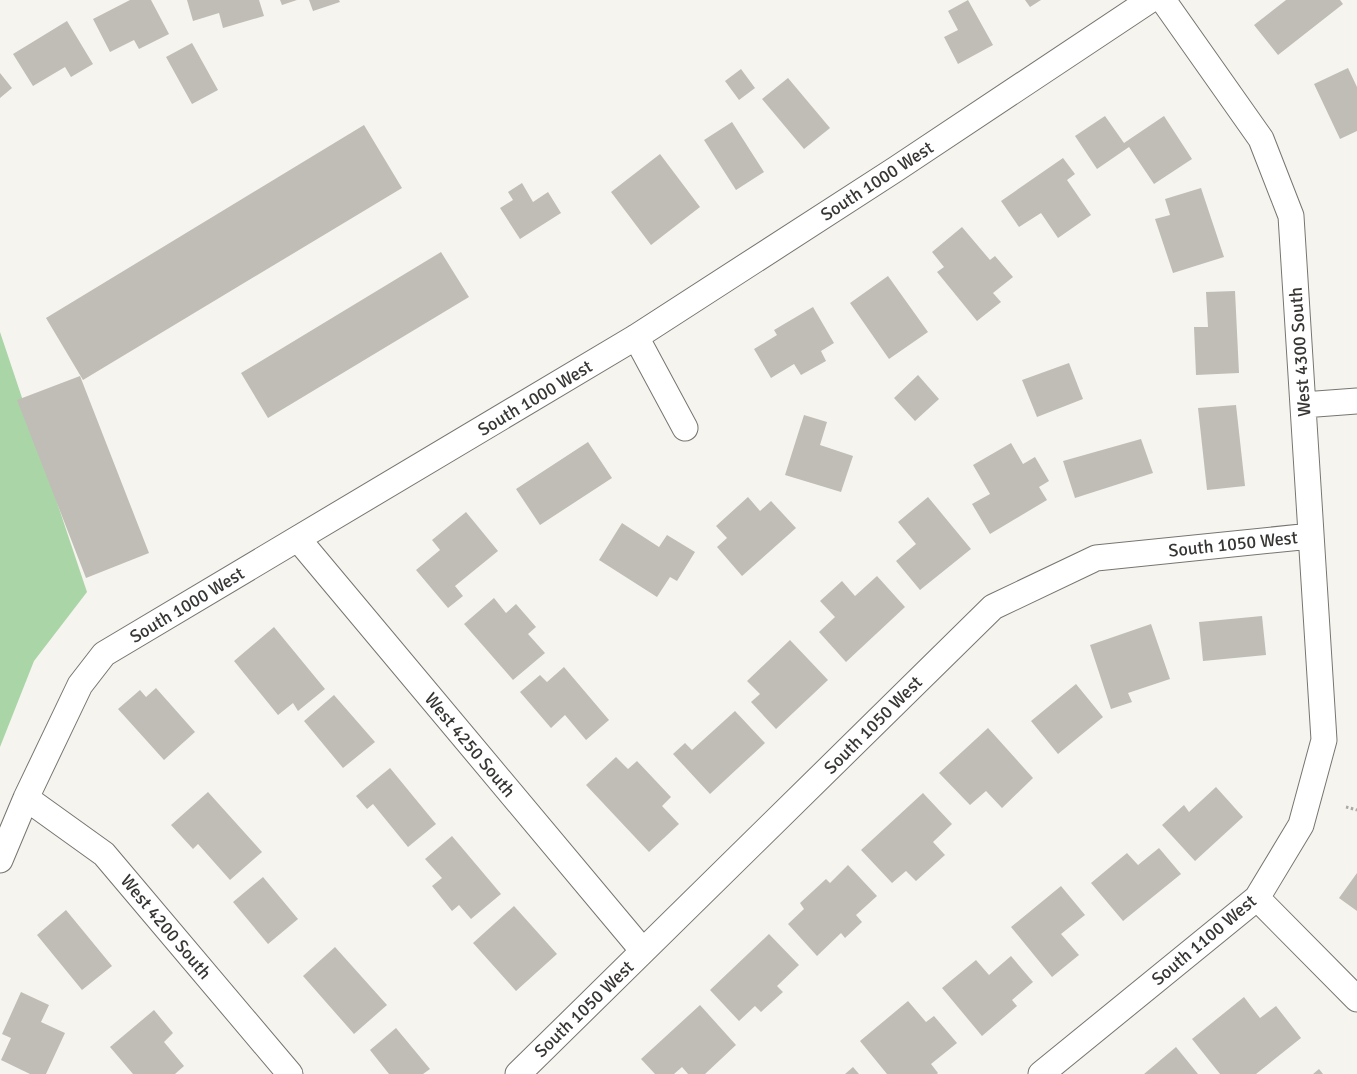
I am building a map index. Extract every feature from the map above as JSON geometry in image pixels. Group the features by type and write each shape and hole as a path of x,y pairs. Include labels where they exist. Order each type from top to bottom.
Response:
{"street":[{"name":"South 1000 West","path":"0,860 26,798 80,685 104,654 636,337 896,169 1150,0"},
{"name":"West 4300 South","path":"1163,0 1260,139 1291,216 1324,740"},
{"path":"636,337 685,428"},
{"path":"1303,405 1357,401"},
{"name":"South 1050 West","path":"518,1074 993,607 1096,558 1311,536"},
{"name":"West 4250 South","path":"298,539 643,951"},
{"name":"South 1100 West","path":"1041,1074 1257,898 1301,825 1324,740"},
{"name":"West 4200 South","path":"26,798 104,854 290,1074"},
{"path":"1257,898 1357,999"}],"path":[{"path":"1346,807 1357,810"}],"green space":[{"path":"0,332 87,592 34,661 0,747"}],"building":[{"path":"130,0 151,0 169,34 139,49 134,40 110,52 93,19"},
{"path":"187,0 259,0 264,16 223,28 219,13 193,21"},
{"path":"280,0 297,0 282,5"},
{"path":"309,0 339,0 340,2 313,11"},
{"path":"968,0 993,45 958,64 944,37 958,30 948,11"},
{"path":"1025,0 1041,0 1030,7"},
{"path":"1286,0 1340,0 1343,4 1278,55 1254,25"},
{"path":"67,21 93,64 71,77 65,67 33,86 13,54"},
{"path":"192,43 218,90 192,104 166,57"},
{"path":"1348,68 1357,87 1357,131 1340,139 1314,84"},
{"path":"741,69 755,88 739,100 725,81"},
{"path":"0,73 12,88 0,98"},
{"path":"788,78 830,128 804,149 762,99"},
{"path":"1105,116 1124,143 1164,116 1192,159 1154,184 1129,147 1097,169 1075,136"},
{"path":"732,122 764,172 736,190 704,140"},
{"path":"364,125 402,188 83,380 46,318"},
{"path":"660,154 700,207 651,245 611,192"},
{"path":"1063,158 1075,174 1067,180 1091,215 1058,238 1041,213 1019,227 1001,201"},
{"path":"522,183 533,202 548,192 561,213 520,239 500,208 513,200 508,192"},
{"path":"1201,188 1224,257 1173,273 1155,219 1170,215 1165,199"},
{"path":"962,227 990,260 995,256 1013,277 993,293 1001,302 977,321 937,272 944,267 932,252"},
{"path":"441,252 469,297 268,418 241,373"},
{"path":"888,276 928,332 889,359 850,303"},
{"path":"1235,291 1239,373 1196,375 1194,327 1208,327 1206,292"},
{"path":"813,307 834,343 821,351 826,361 801,375 794,364 771,378 754,349 777,335 774,330"},
{"path":"1069,363 1083,399 1037,417 1022,380"},
{"path":"918,375 939,399 915,421 894,398"},
{"path":"80,376 149,553 86,578 17,400"},
{"path":"1236,405 1245,486 1207,490 1198,408"},
{"path":"804,415 827,422 820,445 853,456 841,492 785,475"},
{"path":"1141,439 1153,473 1075,498 1063,461"},
{"path":"588,442 612,478 540,525 516,489"},
{"path":"1011,443 1023,464 1035,457 1049,481 1039,487 1047,500 990,534 972,504 990,494 973,465"},
{"path":"748,497 760,511 771,501 796,528 742,576 717,547 727,538 716,526"},
{"path":"928,497 971,549 920,590 896,561 916,544 898,522"},
{"path":"466,512 498,551 455,586 463,596 448,608 416,570 440,550 432,540"},
{"path":"622,523 659,547 667,535 695,552 677,581 670,577 657,597 599,560"},
{"path":"877,576 905,607 846,662 819,632 835,617 820,601 842,581 855,596"},
{"path":"494,598 506,613 516,604 536,627 528,634 545,653 513,680 464,624"},
{"path":"1262,616 1266,655 1203,661 1199,622"},
{"path":"1151,624 1170,679 1128,693 1132,702 1111,709 1090,645"},
{"path":"274,627 325,689 298,711 293,703 278,715 234,661"},
{"path":"790,640 828,680 776,729 751,702 760,694 747,681"},
{"path":"564,667 609,720 586,740 565,715 551,728 520,692 540,675 547,682"},
{"path":"1076,684 1103,717 1058,754 1031,721"},
{"path":"156,688 195,732 164,760 118,709 140,690 146,697"},
{"path":"334,695 375,742 343,768 304,721"},
{"path":"735,711 765,743 710,794 673,754 685,743 692,750"},
{"path":"988,728 1033,778 1002,808 986,791 970,805 939,773"},
{"path":"616,757 628,769 637,761 671,797 662,806 679,824 649,852 586,785"},
{"path":"390,768 436,824 408,847 373,804 367,809 356,796"},
{"path":"1216,787 1243,817 1195,861 1162,825 1184,805 1189,812"},
{"path":"208,792 262,852 230,880 198,844 193,849 171,825"},
{"path":"923,793 952,824 933,842 945,855 916,881 906,871 892,883 861,850"},
{"path":"452,836 501,894 471,919 459,905 452,911 432,886 442,878 425,859"},
{"path":"1159,848 1181,874 1123,921 1091,883 1127,853 1138,865"},
{"path":"848,865 877,896 856,915 862,922 845,938 841,933 817,956 788,924 804,909 800,903 826,879 830,883"},
{"path":"1357,873 1357,911 1339,898"},
{"path":"263,877 298,919 268,944 233,902"},
{"path":"1061,886 1085,915 1061,934 1079,955 1052,977 1011,927"},
{"path":"514,906 557,954 516,991 473,943"},
{"path":"66,910 112,966 82,990 37,935"},
{"path":"769,934 799,965 777,986 783,992 761,1012 755,1006 739,1021 710,990"},
{"path":"335,947 387,1005 354,1034 303,976"},
{"path":"1011,956 1033,982 1012,1000 1017,1006 982,1036 942,988 976,960 989,975"},
{"path":"21,992 49,1005 41,1022 65,1033 46,1074 30,1074 1,1060 11,1038 2,1034"},
{"path":"1244,997 1260,1018 1276,1006 1301,1038 1256,1074 1220,1074 1192,1039"},
{"path":"908,1001 926,1022 934,1016 957,1043 931,1064 937,1074 887,1074 860,1041"},
{"path":"700,1005 736,1045 705,1074 688,1074 682,1067 674,1074 655,1074 641,1059"},
{"path":"154,1010 173,1033 164,1042 184,1066 175,1074 133,1074 110,1047"},
{"path":"396,1028 430,1069 423,1074 389,1074 370,1050"},
{"path":"1176,1047 1198,1074 1144,1074"},
{"path":"853,1067 859,1074 845,1074"},
{"path":"1319,1069 1323,1074 1313,1074"}]}
